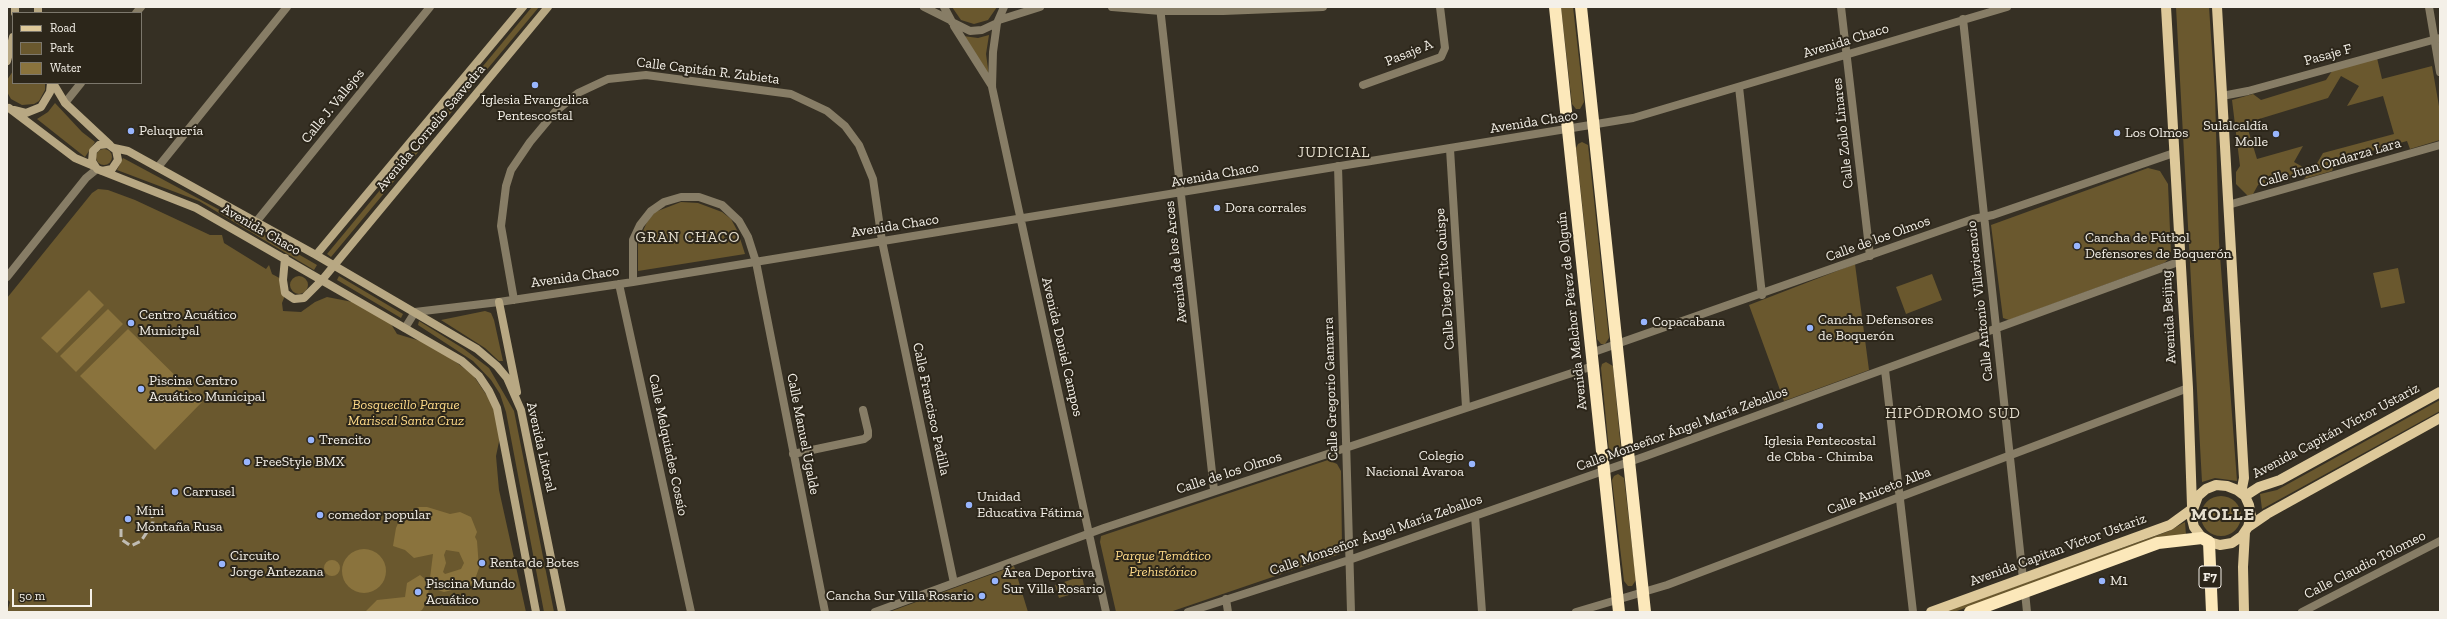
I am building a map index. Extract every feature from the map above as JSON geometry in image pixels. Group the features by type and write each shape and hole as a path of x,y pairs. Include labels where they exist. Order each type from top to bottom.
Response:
{"highway":[{"name":"Avenida Melchor Pérez de Olguín","path":"1555,7 1619,612"},
{"path":"1581,7 1592,126 1630,462 1645,612"},
{"name":"Avenida Capitan Víctor Ustariz","path":"1970,612 2158,543 2206,540"},
{"name":"F7","path":"2206,540 2212,612"}],"main road":[{"name":"Avenida Cornelio Saavedra","path":"316,255 523,7"},
{"name":"Avenida Cornelio Saavedra","path":"285,258 283,287 289,297 304,298 322,280 548,7"},
{"name":"Avenida Beijing","path":"2166,7 2188,388 2192,508"},
{"path":"2217,7 2244,478 2243,494 2251,511 2247,529 2243,567 2244,612"},
{"path":"7,61 12,40"},
{"path":"8,107 26,112 41,107 50,92 52,84"},
{"name":"Avenida Chaco","path":"53,84 65,103 112,146 158,167 415,312"},
{"name":"Avenida Chaco","path":"8,107 75,158 98,169 196,208 405,328"},
{"path":"99,145 112,146 118,153 117,164 112,169 98,169 91,159 93,150 99,145"},
{"path":"499,302 521,410"},
{"name":"Avenida Litoral","path":"415,312 488,357 506,378 521,410 562,612"},
{"path":"405,328 462,361 479,376 489,391 497,408 536,612"},
{"name":"Avenida Capitán Víctor Ustariz","path":"2243,494 2280,480 2440,392"},
{"path":"2243,494 2227,486 2211,487 2198,496 2192,508 2194,527 2206,540 2226,544 2237,540 2247,529 2266,514 2440,418"},
{"name":"Avenida Capitan Víctor Ustariz","path":"1931,612 2170,525 2192,508"}],"street":[{"path":"158,167 287,7"},
{"name":"Calle J. Vallejos","path":"256,222 430,7"},
{"path":"924,7 970,31 982,30 998,21 1040,7"},
{"name":"Avenida Daniel Campos","path":"944,7 951,21 992,87"},
{"name":"Avenida Daniel Campos","path":"1004,7 998,21 993,52 992,87 1090,532 1106,612"},
{"path":"1112,7 1223,11 1323,7"},
{"name":"Pasaje A","path":"1363,85 1441,57 1446,48 1440,7"},
{"name":"Calle Zoilo Linares","path":"1840,7 1847,54 1870,256"},
{"name":"Avenida Chaco","path":"415,312 514,300 633,282 1182,194 1338,166 1592,126 1633,118 2007,7"},
{"path":"2429,7 2437,39 2440,72"},
{"name":"Avenida de los Arces","path":"1161,9 1214,490"},
{"name":"Calle Antonio Villavicencio","path":"1963,19 1997,329 2022,579"},
{"name":"Pasaje F","path":"2222,96 2248,91 2437,39"},
{"name":"Calle Capitán R. Zubieta","path":"514,300 501,226 506,186 511,170 530,142 568,100 591,85 627,75 646,75 791,94 827,110 845,126 859,145 869,164 873,178 882,241"},
{"path":"65,103 80,84"},
{"path":"1739,87 1762,294"},
{"name":"Calle Juan Ondarza Lara","path":"2228,205 2440,145"},
{"name":"Calle Diego Tito Quispe","path":"1450,149 1466,407"},
{"name":"Calle de los Olmos","path":"1591,353 1870,256 2174,153"},
{"name":"Calle Gregorio Gamarra","path":"1338,166 1351,612"},
{"path":"7,277 83,182 98,169"},
{"name":"Calle Manuel Ugalde","path":"633,282 633,240 640,224 651,211 664,202 681,197 699,197 711,200 732,213 748,237 756,262 825,612"},
{"name":"Calle Francisco Padilla","path":"882,241 954,583"},
{"name":"Calle Monseñor Ángel María Zeballos","path":"1188,612 1350,560 1630,462 2181,261"},
{"name":"Calle Melquiades Cossío","path":"619,284 691,612"},
{"path":"405,328 415,312"},
{"name":"Calle de los Olmos","path":"875,612 1090,532 1593,366"},
{"path":"1885,370 1913,612"},
{"name":"Calle Aniceto Alba","path":"1576,612 1643,592 2188,388"},
{"path":"793,454 864,439 868,436 868,431 863,410"},
{"path":"1475,516 1482,612"},
{"name":"Calle Claudio Tolomeo","path":"2302,612 2440,541"},
{"path":"2025,592 2027,612"},
{"path":"1226,599 1228,612"}],"green space":[{"path":"532,7 539,7 331,257 327,254"},
{"path":"952,7 997,7 988,20 974,24 961,20"},
{"path":"1561,7 1573,7 1584,102 1580,109 1576,109 1572,104"},
{"path":"2176,7 2209,7 2215,94 2219,242 2237,481 2215,478 2202,482"},
{"path":"989,35 986,54 989,76 963,36 978,38"},
{"path":"2377,58 2382,79 2432,66 2440,112 2440,140 2410,149 2407,141 2336,161 2332,171 2304,179 2308,174 2298,169 2292,178 2286,177 2258,185 2253,194 2248,196 2236,184 2236,172 2240,166 2232,100 2253,94 2261,100 2326,80 2332,71","holes":["2341,76 2359,86 2347,106 2383,96 2394,134 2323,153 2312,172 2294,162 2303,146 2257,159 2246,123 2328,98"]},
{"path":"12,72 12,84 45,84 45,90 39,101 34,104 22,105 11,99 7,92 7,80"},
{"path":"55,103 82,132 95,142 85,157 37,119 48,112"},
{"path":"1582,142 1588,145 1609,338 1605,344 1601,344 1597,339 1576,148 1578,144"},
{"path":"101,149 107,149 112,154 110,163 107,165 101,165 96,160 96,154"},
{"path":"123,158 255,229 317,265 314,270 199,201 117,170"},
{"name":"Cancha de Fútbol Defensores de Boquerón","path":"2148,168 2160,171 2168,184 2171,254 2169,259 2164,263 2009,320 2003,318 1991,225"},
{"name":"Bosquecillo Parque Mariscal Santa Cruz","path":"98,189 108,190 135,200 210,235 222,235 224,243 266,269 269,265 272,274 283,280 283,311 301,312 315,302 327,297 363,304 388,319 397,334 427,343 473,375 494,406 501,432 496,456 499,490 526,612 7,612 10,602 7,599 7,298 92,193"},
{"path":"681,202 698,203 722,212 731,219 738,232 745,254 638,271 638,242 647,222 655,212"},
{"path":"1855,264 1869,370 1784,401 1749,305"},
{"path":"2398,268 2405,303 2381,308 2373,273"},
{"path":"1932,274 1942,300 1906,314 1896,287"},
{"path":"299,276 305,279 308,285 305,291 299,294 293,291 290,285 293,279"},
{"path":"339,276 403,314 401,318 337,280"},
{"path":"485,311 491,313 494,320 503,361 499,361 485,348 441,320"},
{"path":"419,321 464,349 489,368 514,411 554,612 544,612 506,412 500,394 491,380 473,361 418,325"},
{"path":"1606,362 1613,366 1621,450 1617,456 1613,456 1609,451 1601,368 1602,364"},
{"path":"2440,400 2440,411 2262,509 2260,494 2277,490"},
{"name":"Parque Temático Prehistórico","path":"1328,460 1337,464 1341,471 1342,547 1340,554 1170,612 1116,612 1100,542 1101,536"},
{"path":"1618,474 1624,478 1636,580 1632,586 1628,586 1624,581 1612,480 1614,476"},
{"path":"2225,496 2232,499 2238,505 2241,516 2240,524 2232,533 2225,536 2217,536 2210,533 2202,524 2201,512 2204,505 2213,497"},
{"path":"2185,522 2186,535 2163,537 1954,612 1944,612 2169,531"},
{"name":"Área Deportiva Sur Villa Rosario","path":"1014,566 1028,612 889,612"},
{"path":"1082,576 1085,590 1059,598 1055,585"}],"water":[{"path":"89,290 104,305 57,353 41,338"},
{"path":"108,309 123,324 76,372 60,356"},
{"name":"Piscina Centro Acuático Municipal","path":"128,329 202,402 155,450 80,376"},
{"path":"419,507 427,507 450,514 460,512 471,517 477,532 475,537 477,541 479,568 474,582 468,586 444,592 438,590 430,578 433,554 414,558 405,550 393,546 396,528 400,519 409,511","holes":["446,550 459,552 464,563 461,569 445,574 443,572 446,563 444,555"]},
{"path":"364,549 376,553 382,559 386,571 382,583 376,589 364,593 352,589 346,583 342,571 346,559 352,553"},
{"path":"332,560 339,565 340,568 335,575 332,576 325,571 324,568 329,561"},
{"name":"Piscina Mundo Acuático","path":"420,575 425,579 429,589 426,603 422,610 418,612 365,612 377,600 405,597 407,583"}],"railway":[{"path":"121,529 121,539 131,546 141,541 147,532 153,522 152,516 144,508 134,509"}],"place":[{"name":"Iglesia Evangelica Pentescostal","path":"535,85"},
{"name":"Peluquería","path":"131,131"},
{"name":"Los Olmos","path":"2117,133"},
{"name":"Sulalcaldía Molle","path":"2276,134"},
{"name":"Dora corrales","path":"1217,208"},
{"name":"Cancha de Fútbol Defensores de Boquerón","path":"2077,246"},
{"name":"Copacabana","path":"1644,322"},
{"name":"Centro Acuático Municipal","path":"131,323"},
{"name":"Cancha Defensores de Boquerón","path":"1810,328"},
{"name":"Piscina Centro Acuático Municipal","path":"141,389"},
{"name":"Iglesia Pentecostal de Cbba - Chimba","path":"1820,426"},
{"name":"Trencito","path":"311,440"},
{"name":"FreeStyle BMX","path":"247,462"},
{"name":"Colegio Nacional Avaroa","path":"1472,464"},
{"name":"Carrusel","path":"175,492"},
{"name":"Unidad Educativa Fátima","path":"969,505"},
{"name":"comedor popular","path":"320,515"},
{"name":"Mini Montaña Rusa","path":"128,519"},
{"name":"Renta de Botes","path":"482,563"},
{"name":"Circuito Jorge Antezana","path":"222,564"},
{"name":"Área Deportiva Sur Villa Rosario","path":"995,581"},
{"name":"M1","path":"2102,581"},
{"name":"Piscina Mundo Acuático","path":"418,592"},
{"name":"Cancha Sur Villa Rosario","path":"982,596"}],"district":[{"name":"JUDICIAL","path":"1334,153"},
{"name":"GRAN CHACO","path":"688,238"},
{"name":"HIPÓDROMO SUD","path":"1953,414"},
{"name":"MOLLE","path":"2223,515"}]}
